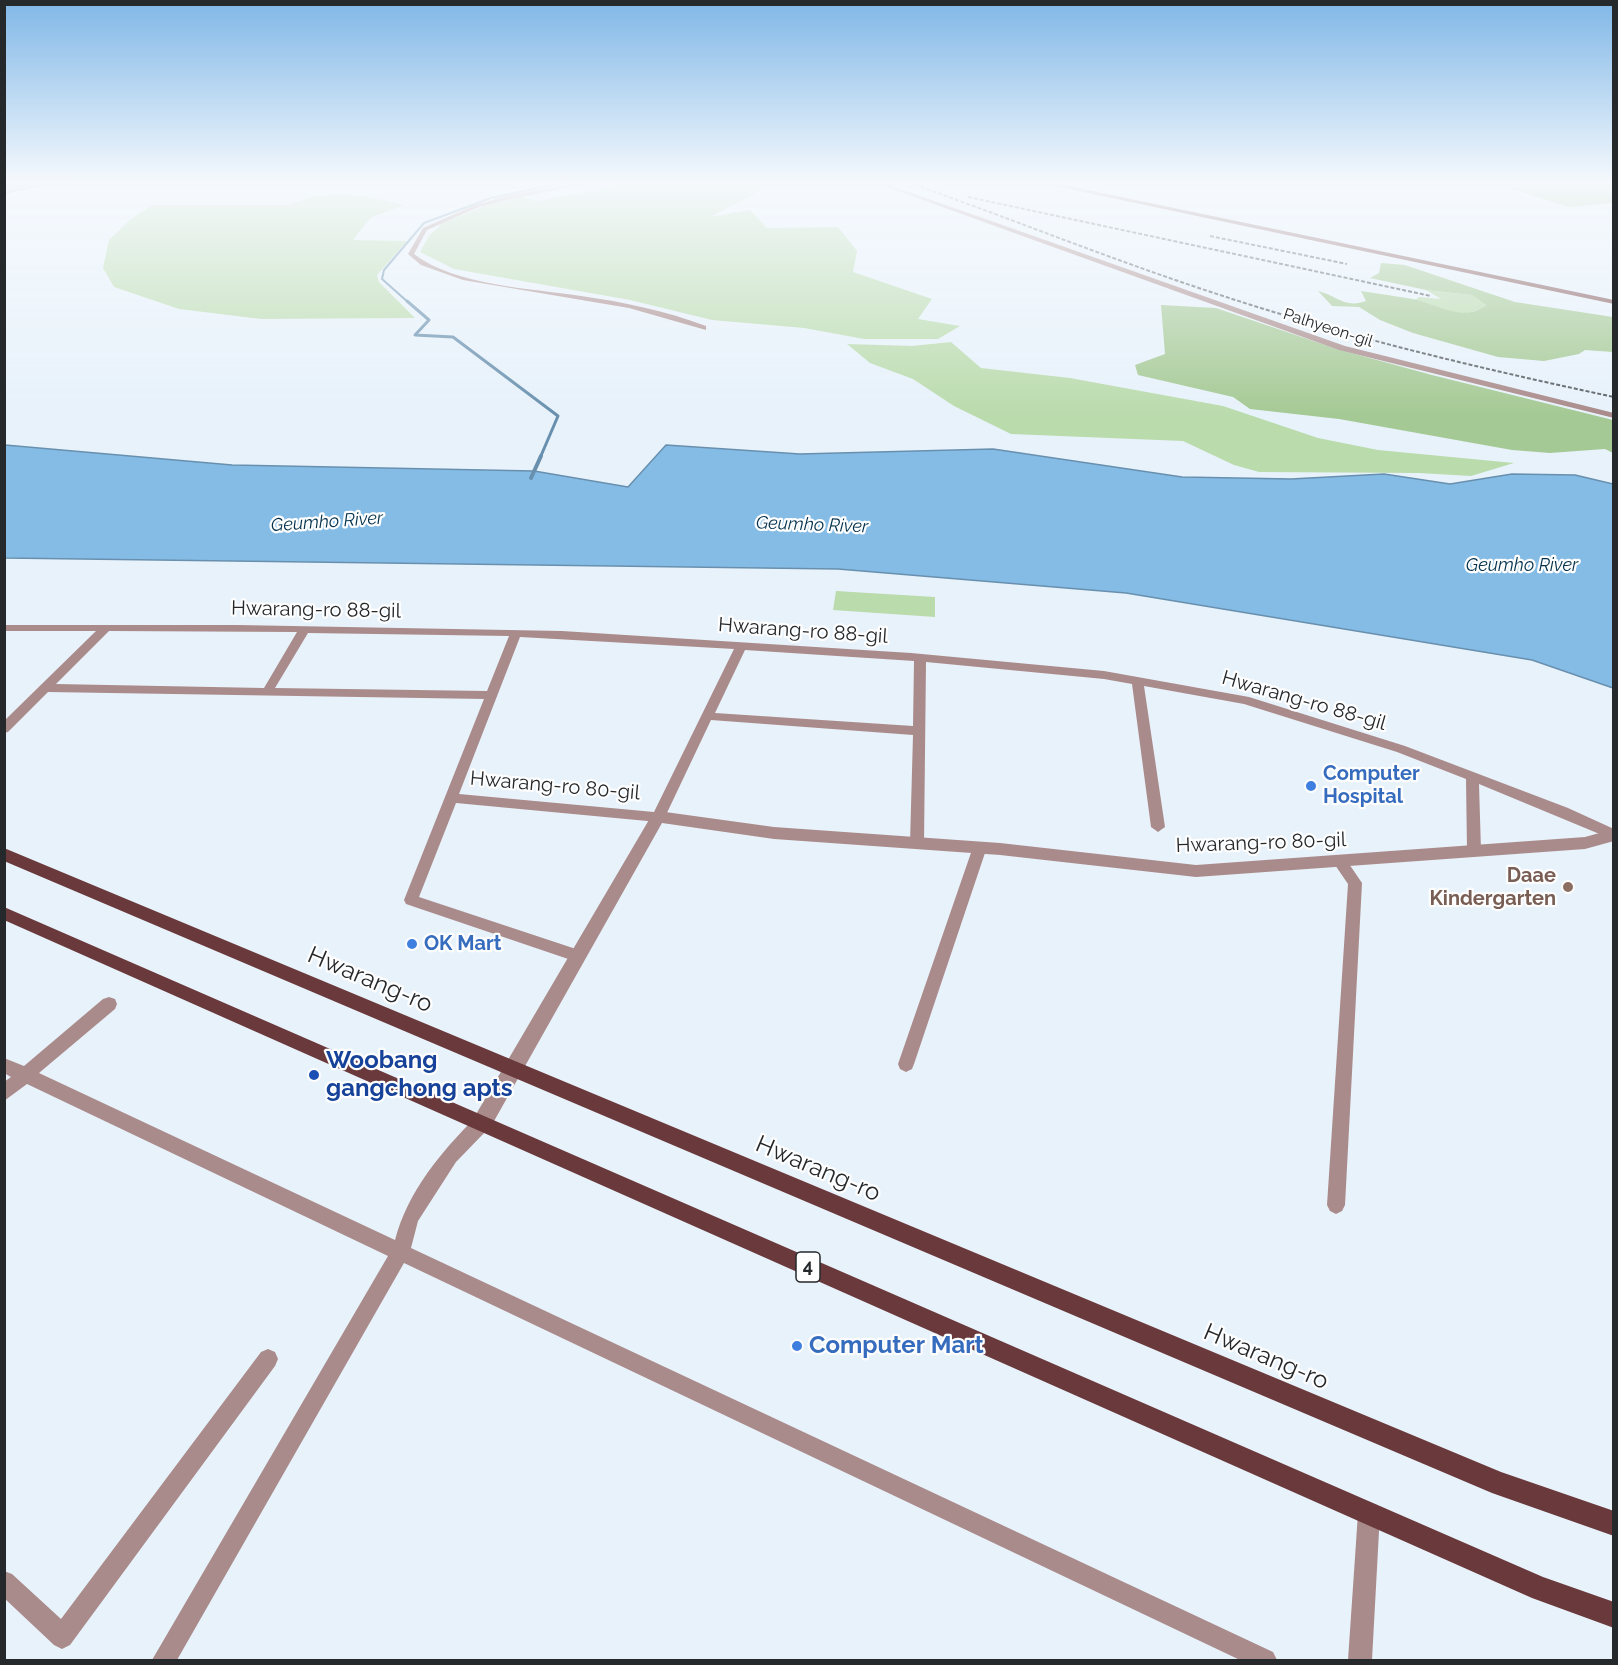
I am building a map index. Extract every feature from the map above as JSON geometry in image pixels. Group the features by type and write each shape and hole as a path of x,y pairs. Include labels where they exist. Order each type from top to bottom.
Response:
{"main road":[{"path":"1405,259 1614,302"},
{"name":"Hwarang-ro","path":"4,854 1501,1484 1614,1524"},
{"name":"4","path":"4,913 1541,1589 1614,1615"}],"street":[{"path":"415,259 447,273 636,309 679,319 703,328"},
{"name":"Palhyeon-gil","path":"1089,259 1342,348 1614,416"},
{"name":"Hwarang-ro 88-gil","path":"4,628 516,633 920,658 1104,675 1245,700 1401,749 1563,812 1614,835"},
{"path":"4,729 106,628"},
{"path":"267,692 305,630"},
{"name":"Hwarang-ro 80-gil","path":"516,633 451,798 658,817 774,832 980,848 1196,871 1585,843 1614,835"},
{"name":"Hwarang-ro 80-gil","path":"482,1123 658,817 741,646"},
{"path":"917,843 920,658"},
{"path":"1137,681 1158,827"},
{"path":"45,688 492,695"},
{"path":"706,716 919,732"},
{"path":"1468,851 1472,776"},
{"path":"451,798 411,900 577,956"},
{"path":"906,1064 980,848"},
{"path":"1336,1205 1355,883 1340,862"},
{"path":"4,1092 109,1004"},
{"path":"4,1065 1265,1660"},
{"path":"164,1660 401,1251 410,1217 450,1156 482,1123"},
{"path":"4,1582 62,1637 268,1359"},
{"path":"1360,1660 1369,1513"}],"green space":[{"path":"105,259 391,259 377,275 379,282 415,318 261,319 179,309 114,287 103,268"},
{"path":"433,259 856,259 853,272 932,299 918,319 960,326 938,339 864,339 804,328 712,320 630,300 454,269"},
{"path":"1381,263 1405,265 1515,302 1613,317 1613,352 1585,350 1579,354 1544,361 1498,357 1413,333 1380,320 1359,307 1332,306 1318,291 1352,303 1366,301 1361,291 1413,299 1459,312 1478,310 1486,305 1472,295 1426,290 1370,278 1379,273"},
{"path":"1426,290 1472,295 1486,305 1470,312 1451,312 1415,300 1419,297 1441,299"},
{"path":"1161,305 1216,308 1337,349 1613,420 1613,453 1605,449 1550,453 1512,450 1339,419 1250,409 1233,397 1138,375 1135,365 1165,354"},
{"path":"951,342 981,368 1070,378 1223,406 1318,438 1378,450 1514,463 1471,476 1419,473 1259,472 1234,465 1183,441 1011,434 954,406 913,379 870,363 847,344 912,346"},
{"path":"836,591 935,597 935,617 833,610"}],"water":[{"name":"Geumho River","path":"5,445 232,465 534,471 628,487 666,445 800,454 993,449 1182,477 1291,479 1384,474 1450,484 1512,474 1575,475 1613,484 1613,688 1532,660 1126,593 838,569 5,558"}],"waterway":[{"path":"394,259 384,270 382,279 409,303"},
{"path":"407,301 429,320 415,335 453,337 558,416 540,458"},
{"path":"531,478 541,456"}],"railway":[{"path":"1117,259 1211,292 1311,323 1512,375 1614,397"},
{"path":"1257,259 1431,296"},
{"path":"1321,259 1347,264"}],"place":[{"name":"Computer Hospital","path":"1311,786"},
{"name":"Daae Kindergarten","path":"1568,887"},
{"name":"OK Mart","path":"412,944"},
{"name":"Woobang gangchong apts","path":"314,1075"},
{"name":"Computer Mart","path":"797,1346"}]}
